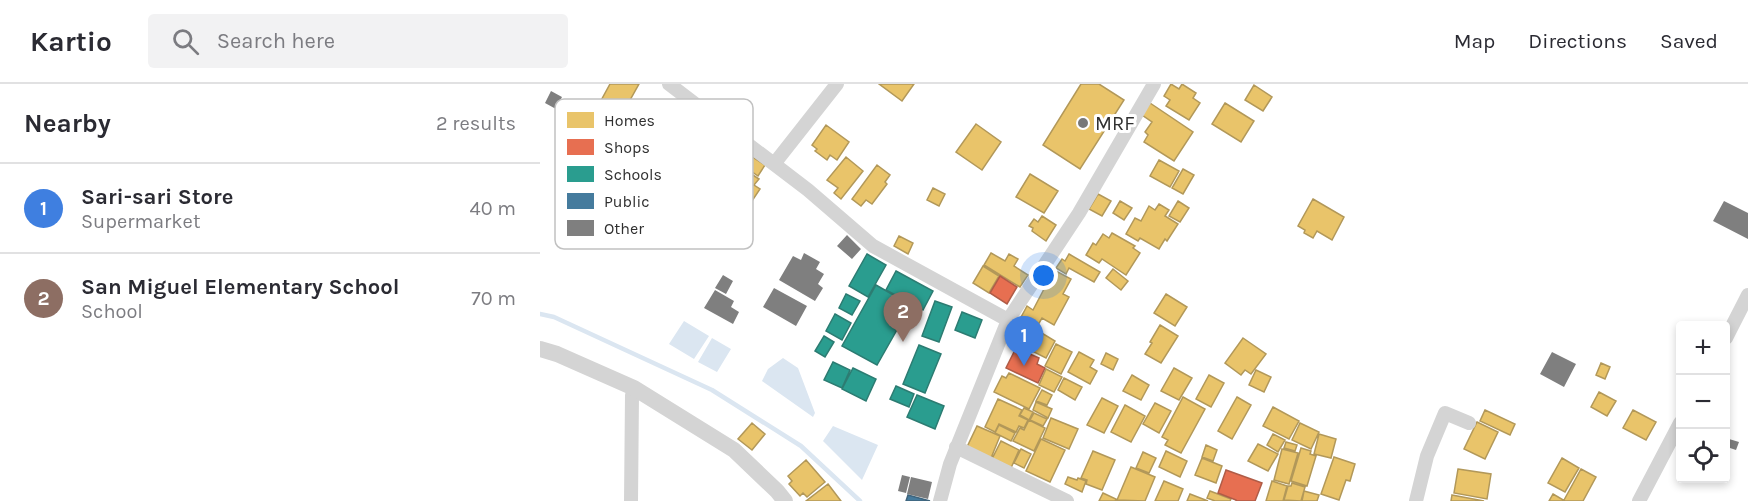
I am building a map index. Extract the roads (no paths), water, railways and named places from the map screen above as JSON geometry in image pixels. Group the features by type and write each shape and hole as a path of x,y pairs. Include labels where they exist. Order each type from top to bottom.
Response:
{"street":[{"path":"669,84 689,99"},
{"path":"774,164 837,84"},
{"path":"940,501 956,447 1008,320 1079,213 1154,84"},
{"path":"753,148 808,190 873,246 1008,320"},
{"path":"1730,329 1748,295"},
{"path":"540,349 557,354 634,388 664,406 734,450 785,501"},
{"path":"631,501 632,394"},
{"path":"1416,501 1427,456 1445,413 1468,423"},
{"path":"1645,499 1677,429"},
{"path":"956,447 1067,501"}],"waterway":[{"path":"540,314 554,317 712,390 801,446 860,501"}],"place":[{"name":"MRF","path":"1083,123"},
{"name":"San Miguel Elementary School","path":"903,342"},
{"name":"Sari-sari Store","path":"1024,366"}]}
